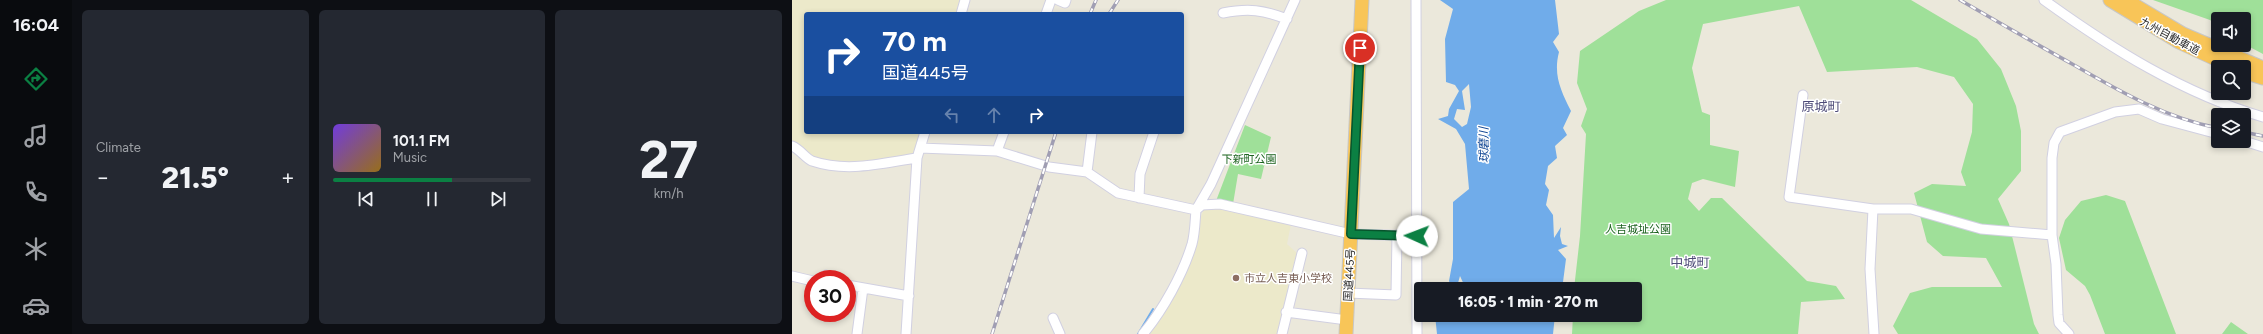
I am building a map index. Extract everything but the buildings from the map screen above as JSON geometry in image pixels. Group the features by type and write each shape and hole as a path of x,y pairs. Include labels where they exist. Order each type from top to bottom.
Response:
{"highway":[{"name":"国道445号","path":"1346,334 1362,0"},
{"name":"九州自動車道","path":"2110,0 2179,42 2218,60"},
{"name":"九州自動車道","path":"2126,0 2183,34 2263,68"},
{"path":"2251,74 2263,78"}],"street":[{"path":"962,12 965,0"},
{"path":"1047,12 1051,0"},
{"path":"1058,0 1065,2 1066,0"},
{"path":"1143,334 1157,317 1188,255 1192,243 1196,210 1210,184 1295,0"},
{"path":"1416,0 1417,334"},
{"path":"2044,0 2112,48 2154,73 2186,88 2263,117"},
{"path":"1223,12 1244,9 1265,10 1287,19"},
{"path":"1803,95 1791,173 1789,198 1873,209 1911,209 1981,229 2052,235"},
{"path":"2069,334 2059,323 2056,264 2052,235 2052,158 2054,143 2060,132 2115,112 2139,109 2162,119 2211,132"},
{"path":"906,334 917,158 924,134"},
{"path":"997,151 1003,134"},
{"path":"1087,172 1092,134"},
{"path":"1139,198 1140,174 1153,134"},
{"path":"2251,143 2263,147"},
{"path":"792,146 810,160 832,165 868,167 917,158"},
{"path":"920,148 997,151 1049,167 1087,172 1118,193 1196,210"},
{"path":"1196,210 1202,205 1220,204 1351,234 1417,236"},
{"path":"1873,209 1870,269 1874,334"},
{"path":"1348,293 1396,295 1397,235"},
{"path":"1282,334 1286,312 1302,253"},
{"path":"792,276 804,279"},
{"path":"856,287 909,296"},
{"path":"857,334 862,288"},
{"path":"1286,312 1347,320"},
{"path":"1053,318 1060,334"}],"shaded area":[{"path":"792,0 962,0 958,12 804,12 804,134 920,134 914,155 870,164 845,164 814,159 792,142"},
{"name":"市立人吉東小学校","path":"1205,206 1241,211 1291,224 1287,244 1298,254 1280,334 1149,334 1162,316 1172,297"}],"green space":[{"name":"人吉城址公園","path":"1666,0 1911,0 1977,39 2001,69 2016,106 2021,131 2021,171 1998,199 2009,224 2034,324 2039,334 1898,334 1893,326 1910,293 1932,287 2002,287 1986,258 1943,256 1927,242 1914,193 1932,184 1966,186 1961,172 1972,132 1973,104 1954,77 1917,67 1827,72 1799,6 1703,24 1692,68 1702,112 1710,115 1710,145 1739,151 1735,187 1703,179 1692,183 1688,199 1699,211 1711,198 1722,198 1807,281 1836,286 1845,299 1801,302 1798,334 1572,334 1573,322 1642,322 1642,282 1575,282 1580,236 1586,134 1581,126 1587,109 1577,83 1580,51 1639,11"},
{"path":"2153,0 2263,0 2263,54 2251,48 2251,12 2211,12 2211,21"},
{"name":"下新町公園","path":"1245,125 1271,137 1261,179 1238,174 1233,204 1216,201"},
{"path":"2106,195 2125,201 2176,334 2105,334 2085,286 2066,270 2059,238 2065,220 2081,201"},
{"path":"2231,322 2248,334 2222,334"}],"water":[{"name":"球磨川","path":"1440,0 1555,0 1559,34 1553,42 1559,52 1557,68 1559,83 1571,111 1563,128 1567,135 1555,146 1557,158 1548,166 1545,184 1549,190 1546,205 1553,215 1554,238 1561,227 1560,236 1562,244 1568,246 1558,250 1566,259 1563,282 1463,282 1460,276 1458,282 1449,282 1453,259 1453,202 1469,189 1465,144 1456,129 1438,119 1448,116 1449,109 1459,91 1455,85 1446,82 1445,39 1453,9","holes":["1469,84 1471,107 1467,124 1462,127 1454,119 1457,109 1465,110 1462,91"]},
{"path":"1436,322 1554,322 1553,334 1437,334"}],"waterway":[{"path":"1138,334 1153,309"}],"railway":[{"path":"1091,12 1096,0"},
{"path":"1110,12 1118,0"},
{"path":"1960,0 2126,94 2161,111 2211,126"},
{"path":"2251,133 2263,136"},
{"path":"992,334 1055,134"}],"place":[{"name":"市立人吉東小学校","path":"1236,278"}],"district":[{"name":"原城町","path":"1821,106"},
{"name":"中城町","path":"1690,262"}],"route":[{"path":"1360,48 1351,234 1417,236"}]}
